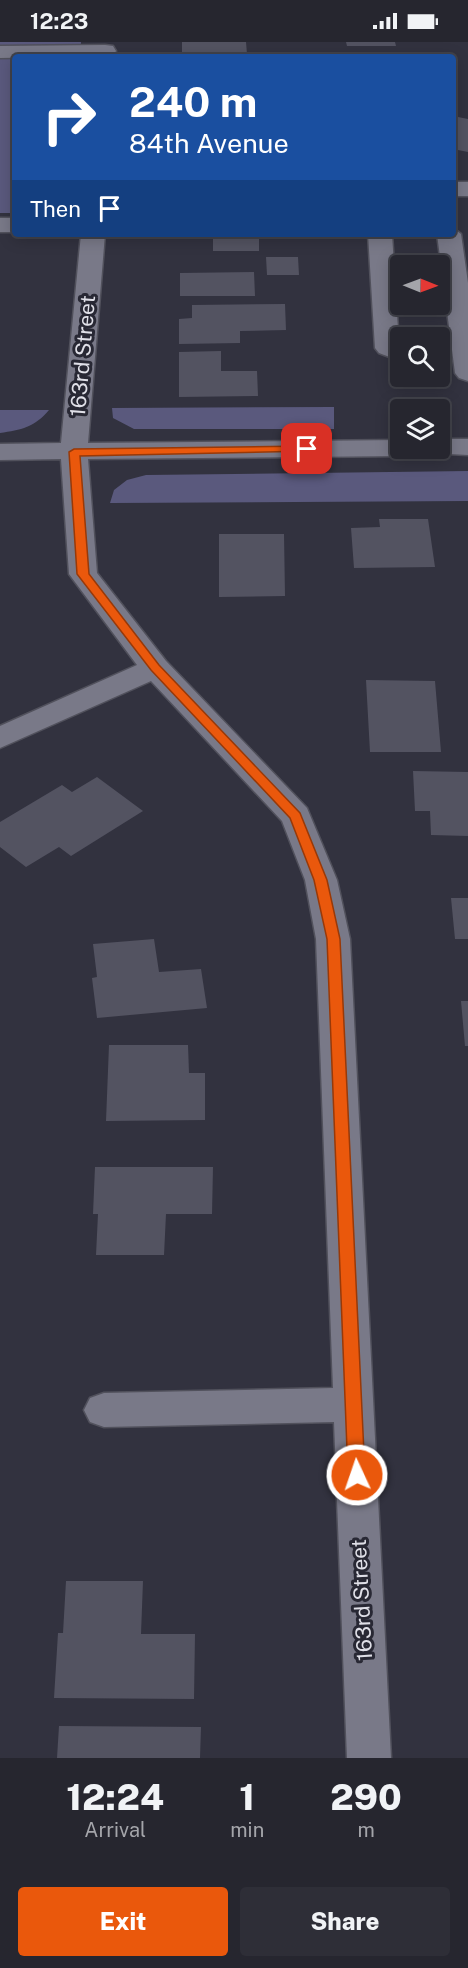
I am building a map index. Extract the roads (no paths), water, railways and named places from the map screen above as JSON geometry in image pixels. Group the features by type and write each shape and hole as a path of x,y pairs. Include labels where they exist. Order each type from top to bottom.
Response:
{"street":[{"path":"0,52 105,50"},
{"name":"163rd Street","path":"93,237 74,452 83,574 155,668 296,816 321,880 333,939 369,1758"},
{"path":"380,237 388,348 390,349"},
{"path":"450,361 467,366 451,237"},
{"path":"450,447 468,447"},
{"path":"0,453 390,448"},
{"path":"0,738 155,668"},
{"path":"104,1410 353,1405"}]}
